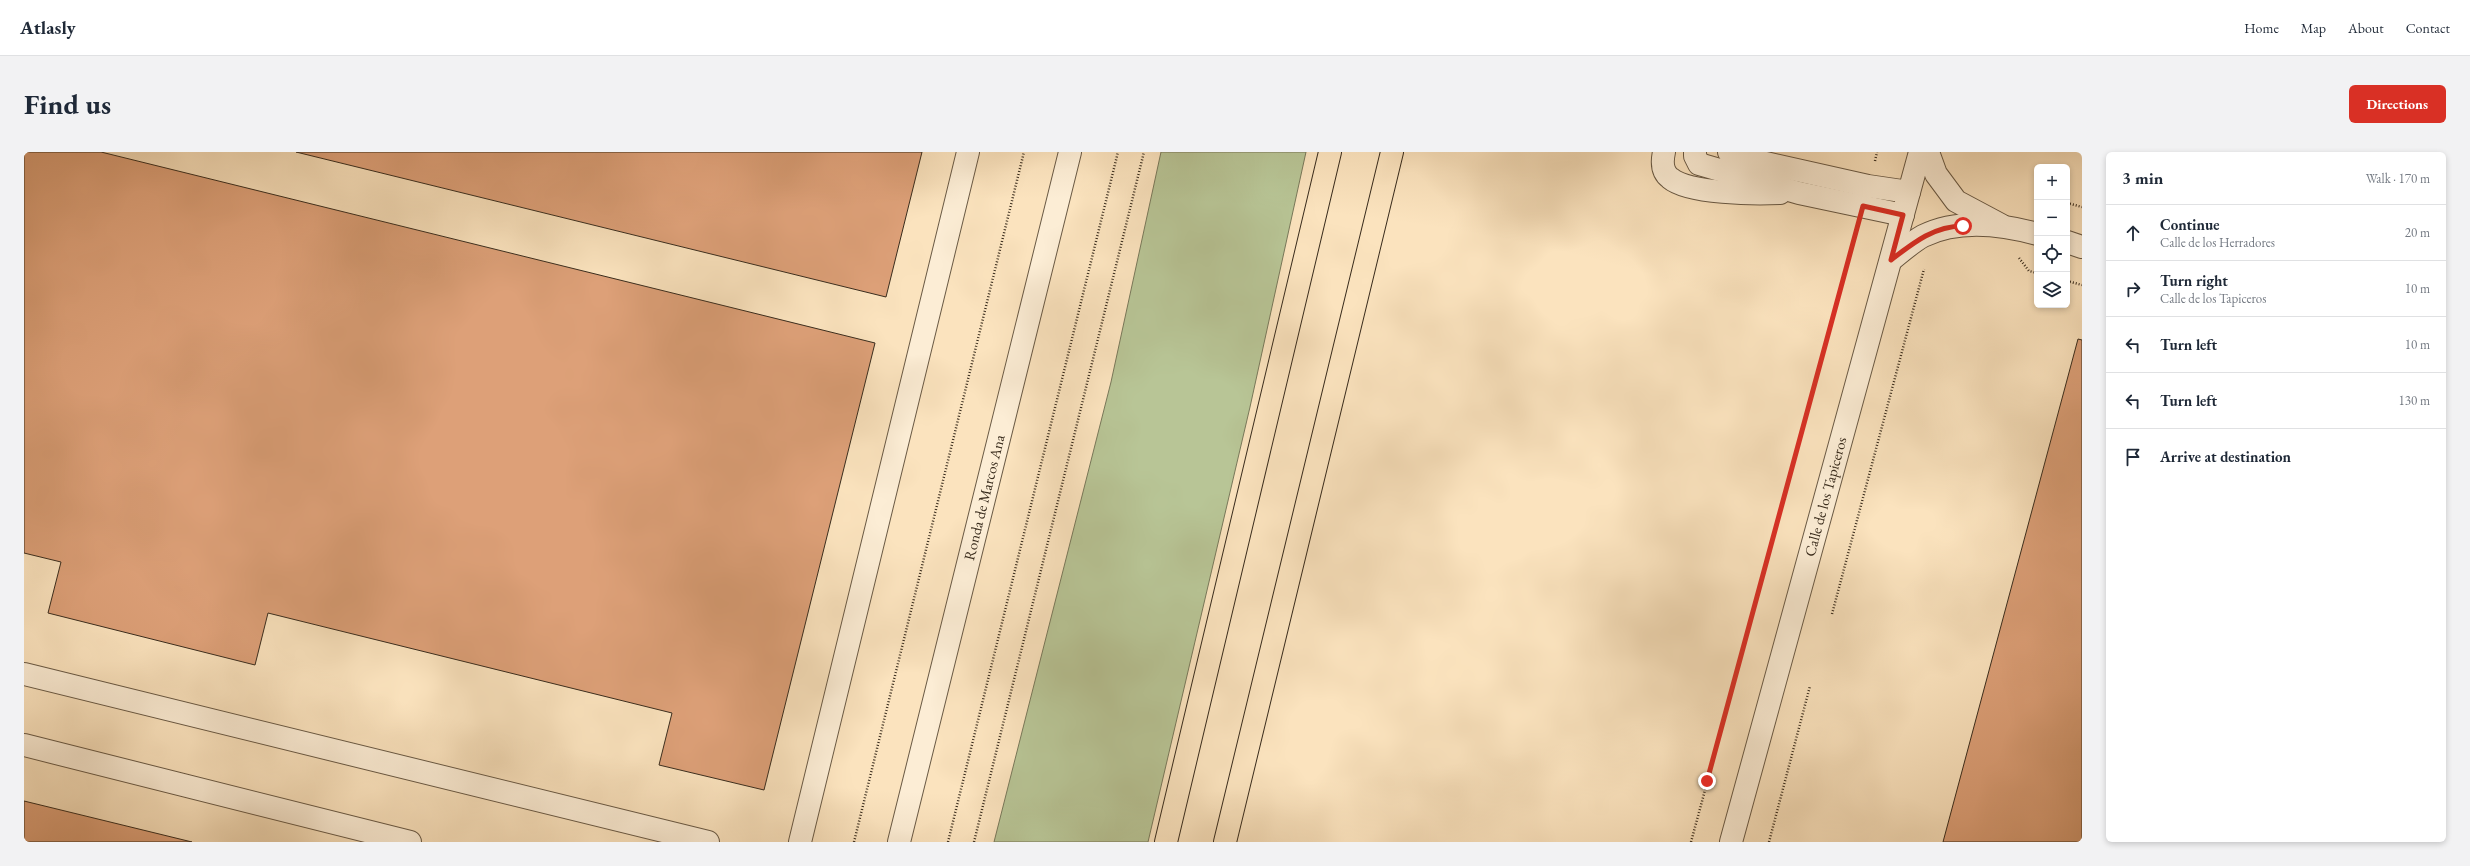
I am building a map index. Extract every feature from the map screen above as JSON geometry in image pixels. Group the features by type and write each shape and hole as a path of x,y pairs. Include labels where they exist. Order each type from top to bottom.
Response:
{"main road":[{"path":"1166,842 1330,152"},
{"path":"1225,842 1392,152"}],"street":[{"path":"800,842 968,152"},
{"name":"Ronda de Marcos Ana","path":"899,842 1070,152"},
{"path":"1664,152 1664,171 1670,178 1682,185 1742,194 1799,193 1865,196 1909,192"},
{"path":"1695,152 1699,164 1799,193"},
{"path":"1729,152 1739,158 1865,196 1903,215"},
{"path":"1920,153 1956,201 2004,226"},
{"name":"Calle de los Tapiceros","path":"1731,842 1785,638 1920,153"},
{"path":"1891,260 1922,236 1949,226 2004,226 2034,233"},
{"path":"2070,243 2082,247"},
{"path":"24,674 708,842"},
{"path":"24,744 410,842"}],"path":[{"path":"854,842 1024,152"},
{"path":"948,842 1118,152"},
{"path":"974,842 1144,152"},
{"path":"1690,842 1877,152"},
{"path":"2070,204 2082,207"},
{"path":"2012,256 2019,258 2029,271 2034,272"},
{"path":"1832,614 1925,263"},
{"path":"2070,282 2082,285"},
{"path":"1769,842 1810,686"}],"green space":[{"path":"1161,152 1306,152 1250,407 1148,842 994,842 1111,382"}],"building":[{"path":"24,152 101,152 875,343 764,790 659,765 672,713 268,613 255,665 48,613 61,562 24,553"},
{"path":"296,152 922,152 886,297"},
{"path":"2078,339 2082,340 2082,842 1943,842"},
{"path":"24,801 192,842 24,842"}],"route":[{"path":"1707,781 1863,206 1903,215 1891,260 1922,236 1949,226 1963,226"}]}
